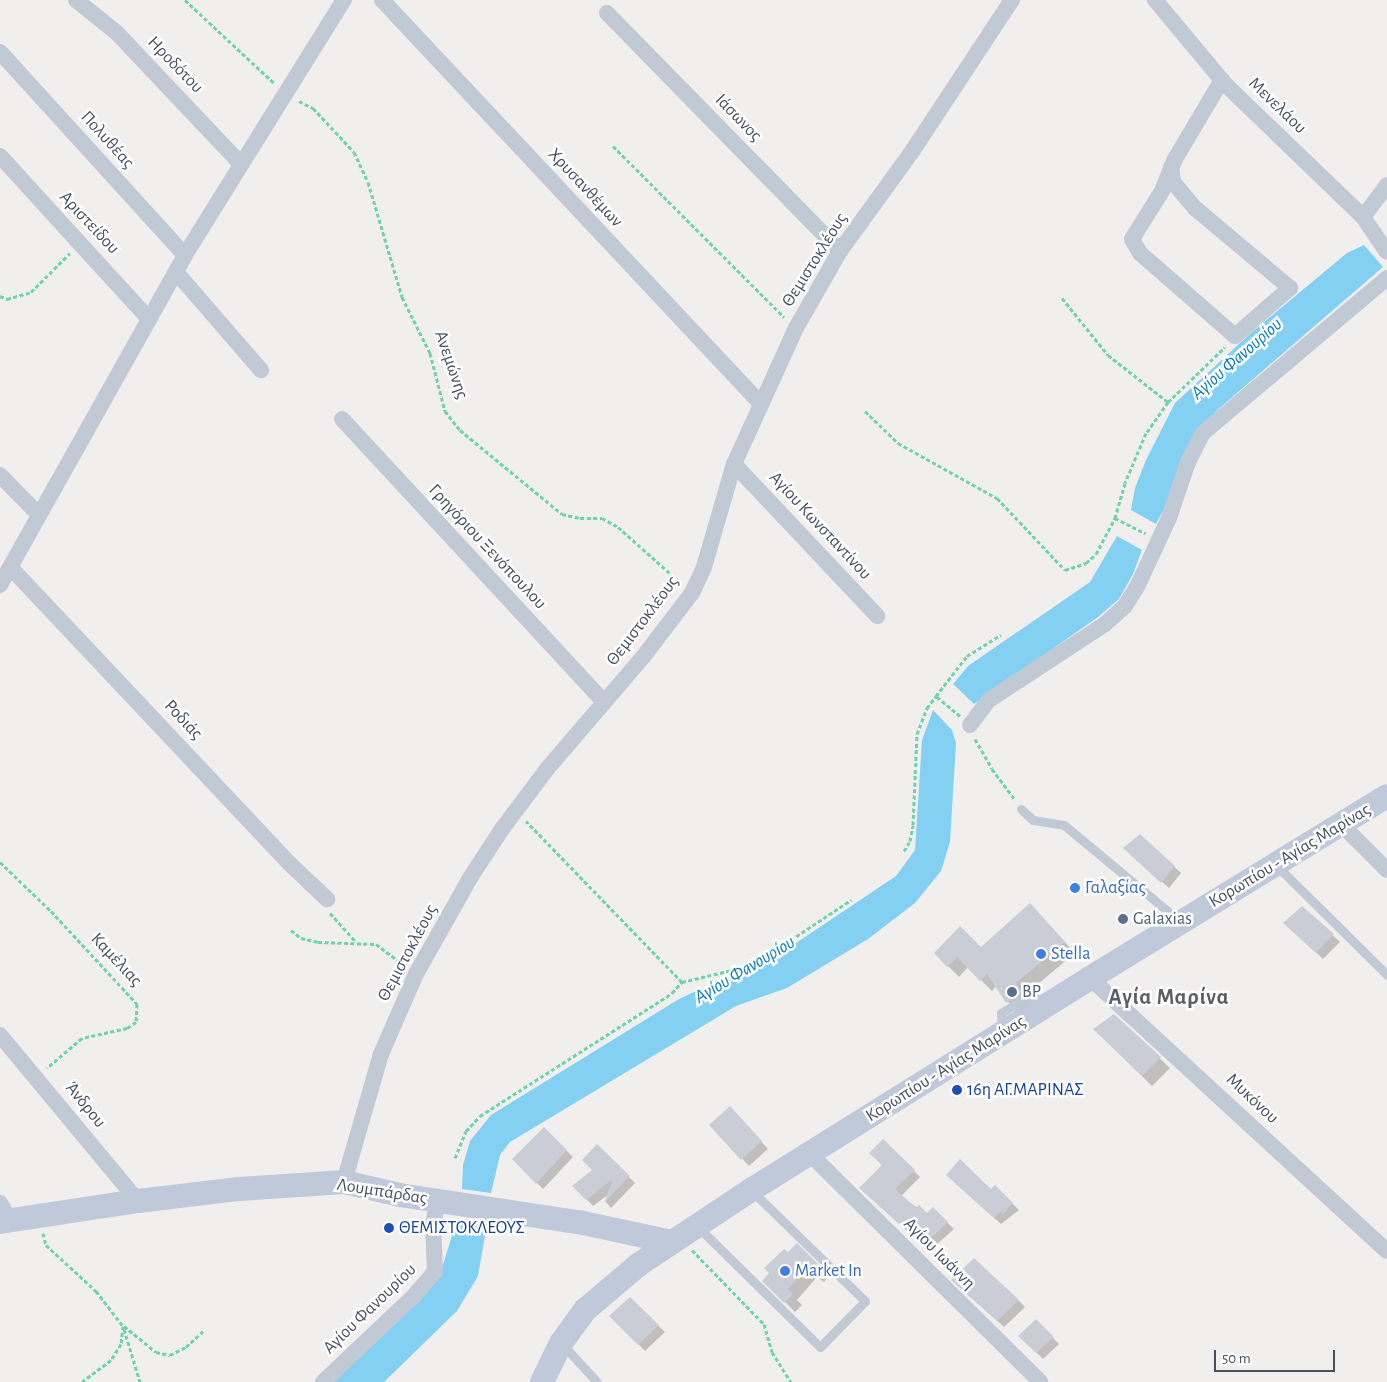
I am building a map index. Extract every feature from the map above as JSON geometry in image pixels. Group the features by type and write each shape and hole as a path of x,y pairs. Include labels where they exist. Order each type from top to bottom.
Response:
{"main road":[{"name":"Κορωπίου - Αγίας Μαρίνας","path":"542,1382 561,1343 597,1298 684,1234 1090,978 1387,796"},
{"name":"Λουμπάρδας","path":"3,1215 41,1216 138,1201 239,1189 344,1182 438,1201 583,1222 684,1234"}],"street":[{"name":"Ηροδότου","path":"76,0 116,32 240,164"},
{"path":"0,584 11,568 38,514 185,254 284,93 344,0"},
{"name":"Χρυσανθέμων","path":"382,0 760,403"},
{"name":"Θεμιστοκλέους","path":"344,1182 381,1054 416,974 470,878 516,810 692,593 704,567 734,464 760,403 796,328 840,251 914,150 1012,0"},
{"name":"Μενελάου","path":"1155,0 1222,80 1363,217 1387,252"},
{"name":"Ιάσωνος","path":"607,13 840,251"},
{"name":"Πολυθέας","path":"0,52 185,254"},
{"path":"1172,167 1173,182 1196,209 1290,288 1235,336 1132,244 1132,239 1162,191 1172,167 1222,80"},
{"name":"Αριστείδου","path":"0,156 80,241 148,318"},
{"path":"1363,217 1387,184"},
{"path":"176,272 261,370"},
{"path":"970,724 989,700 1105,624 1118,612 1137,587 1159,540 1188,462 1203,433 1387,278"},
{"name":"Γρηγόριου Ξενόπουλου","path":"342,419 604,702"},
{"name":"Αγίου Κωνσταντίνου","path":"734,464 877,616"},
{"path":"0,475 38,514"},
{"name":"Ροδιάς","path":"11,568 291,865 327,899"},
{"path":"1341,824 1387,870"},
{"name":"Μυκόνου","path":"1090,978 1387,1251"},
{"name":"Άνδρου","path":"0,1035 36,1075 138,1201"},
{"name":"Αγίου Ιωάννη","path":"810,1154 1040,1382"},
{"name":"Αγίου Φανουρίου","path":"323,1382 414,1298 435,1272 433,1224 438,1201"}],"lane":[{"path":"1021,809 1033,820 1064,825 1181,922"},
{"path":"1275,865 1387,975"},
{"path":"684,1234 820,1347 865,1301 751,1190"},
{"path":"561,1343 597,1382"}],"path":[{"name":"Ανεμώνης","path":"185,0 284,93 313,108 354,152 368,182 402,297 430,354 445,411 460,430 562,514 580,518 602,518 618,527 692,593"},
{"path":"613,146 796,328"},
{"path":"0,296 7,299 31,292 80,241"},
{"path":"1062,298 1108,355 1168,402"},
{"path":"865,411 898,443 997,498 1065,570 1086,563 1096,554 1115,518 1125,483 1146,433 1168,402 1235,336"},
{"path":"1115,518 1159,540"},
{"path":"904,851 910,842 913,825 917,734 926,708 967,656 1001,634"},
{"path":"936,696 970,724 992,769 1021,809"},
{"path":"516,810 682,982"},
{"name":"Καμέλιας","path":"0,862 130,994 139,1013 136,1022 127,1028 82,1038 36,1075"},
{"path":"455,1158 466,1131 480,1116 672,993 682,982 753,965 852,900"},
{"path":"291,930 301,938 318,942 376,944 416,974"},
{"path":"41,1216 46,1245 96,1291 123,1326 156,1352 170,1355 186,1347 205,1329"},
{"path":"684,1234 694,1253 722,1278 764,1324 772,1352 791,1382"},
{"path":"82,1382 111,1360 121,1344 123,1326"},
{"path":"123,1326 140,1382"}],"water":[{"path":"1364,245 1383,267 1215,412 1156,524 1131,510 1135,488 1146,460 1175,403 1252,332 1347,253"},
{"path":"1117,536 1142,550 1133,574 1119,599 1098,617 974,704 953,684 968,666 1090,582"},
{"path":"933,710 952,730 956,743 950,842 941,871 915,903 868,939 787,988 736,1006 510,1142 500,1155 491,1193 462,1189 463,1165 470,1141 491,1115 679,999 709,985 754,971 896,876 915,850 922,740"},
{"path":"457,1220 487,1224 478,1276 457,1311 384,1382 329,1382 440,1274"}],"building":[{"path":"1140,834 1175,866 1161,883 1123,848"},
{"path":"1030,903 1065,942 1016,983 1022,993 1006,1003 987,974 980,981 957,957 947,967 934,953 960,926 981,947"},
{"path":"1302,906 1334,934 1316,953 1283,923"},
{"path":"1114,1014 1161,1057 1142,1076 1093,1029"},
{"path":"730,1106 762,1141 741,1160 709,1125"},
{"path":"544,1127 567,1150 536,1184 512,1159"},
{"path":"883,1139 915,1170 895,1189 916,1208 919,1205 927,1213 933,1207 948,1222 928,1241 925,1237 919,1242 859,1188 882,1165 869,1153"},
{"path":"597,1144 630,1176 604,1203 613,1179 586,1200 572,1186 592,1170 582,1160"},
{"path":"960,1159 991,1189 995,1185 1013,1203 1003,1214 1001,1211 994,1218 946,1175"},
{"name":"Market In","path":"797,1243 819,1265 813,1273 806,1268 788,1289 793,1294 784,1303 762,1281 769,1273 764,1268 784,1249 788,1252"},
{"path":"974,1258 1019,1300 997,1321 951,1280"},
{"path":"630,1297 659,1325 638,1345 609,1316"},
{"path":"1036,1319 1054,1337 1036,1353 1018,1336"}],"place":[{"name":"Γαλαξίας","path":"1075,888"},
{"name":"Galaxias","path":"1123,919"},
{"name":"Stella","path":"1041,954"},
{"name":"BP","path":"1012,992"},
{"name":"16η ΑΓ.ΜΑΡΙΝΑΣ","path":"957,1090"},
{"name":"ΘΕΜΙΣΤΟΚΛΕΟΥΣ","path":"389,1228"},
{"name":"Market In","path":"785,1271"}],"district":[{"name":"Αγία Μαρίνα","path":"1169,998"}]}
